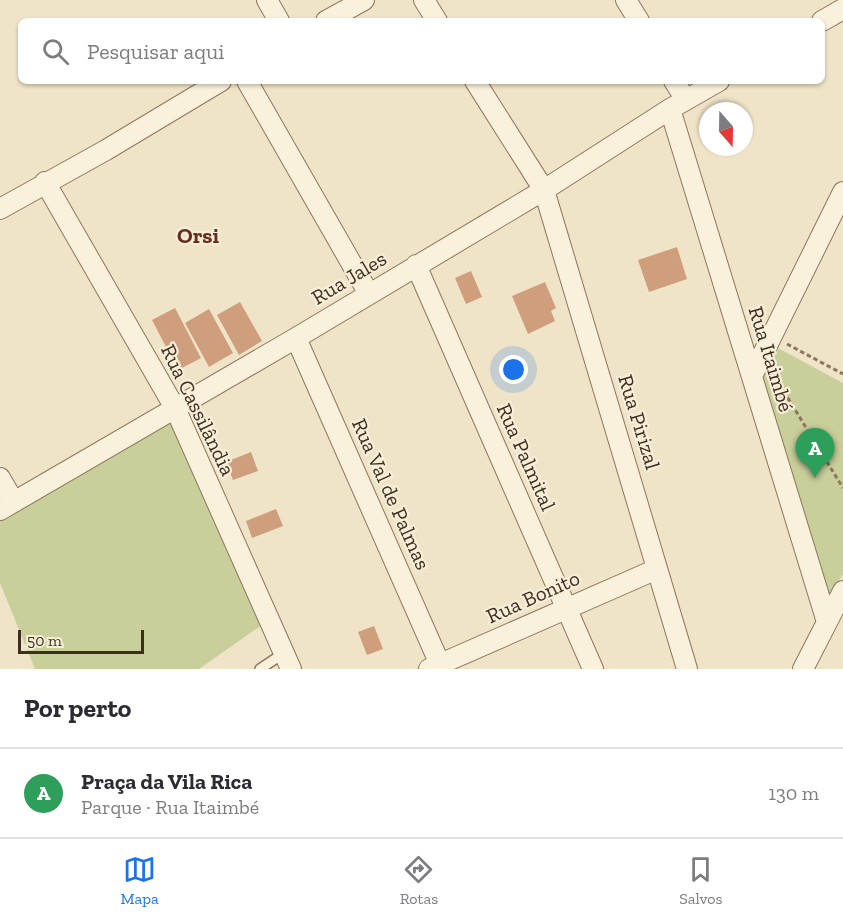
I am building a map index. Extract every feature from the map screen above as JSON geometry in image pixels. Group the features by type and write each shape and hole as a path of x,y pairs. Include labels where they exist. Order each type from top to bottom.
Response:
{"street":[{"path":"267,0 277,18"},
{"path":"331,18 364,0"},
{"path":"423,0 435,18"},
{"path":"627,0 637,18"},
{"path":"0,209 106,150 216,84"},
{"path":"249,84 369,294"},
{"name":"Rua Pirizal","path":"477,84 544,190 687,669"},
{"name":"Rua Itaimbé","path":"674,84 678,105 752,376 827,622"},
{"name":"Rua Jales","path":"7,506 544,190 714,84"},
{"name":"Rua Cassilândia","path":"45,182 175,408 287,661"},
{"path":"752,376 843,192"},
{"name":"Rua Palmital","path":"416,265 593,669"},
{"name":"Rua Val de Palmas","path":"296,338 436,667"},
{"path":"0,478 7,506"},
{"name":"Rua Bonito","path":"436,667 657,569"},
{"path":"803,669 843,591"}],"lane":[{"path":"261,669 287,661"}],"path":[{"path":"772,336 843,374"},
{"path":"762,356 843,488"}],"green space":[{"path":"774,346 843,383 843,574 826,603 757,378"},
{"path":"175,408 269,620 199,669 35,669 0,583 0,511"}],"building":[{"path":"677,247 687,279 649,292 638,260"},
{"path":"471,271 482,297 466,304 455,278"},
{"path":"545,282 556,308 551,311 555,321 528,334 512,296"},
{"path":"240,302 262,341 239,355 217,315"},
{"path":"175,308 201,358 178,370 152,320"},
{"path":"209,309 233,353 209,367 185,323"},
{"path":"251,452 258,471 233,480 226,462"},
{"path":"276,509 283,526 252,538 246,521"},
{"path":"374,626 383,649 367,655 358,632"}],"place":[{"name":"Praça da Vila Rica","path":"815,478"}],"district":[{"name":"Orsi","path":"198,235"}]}
